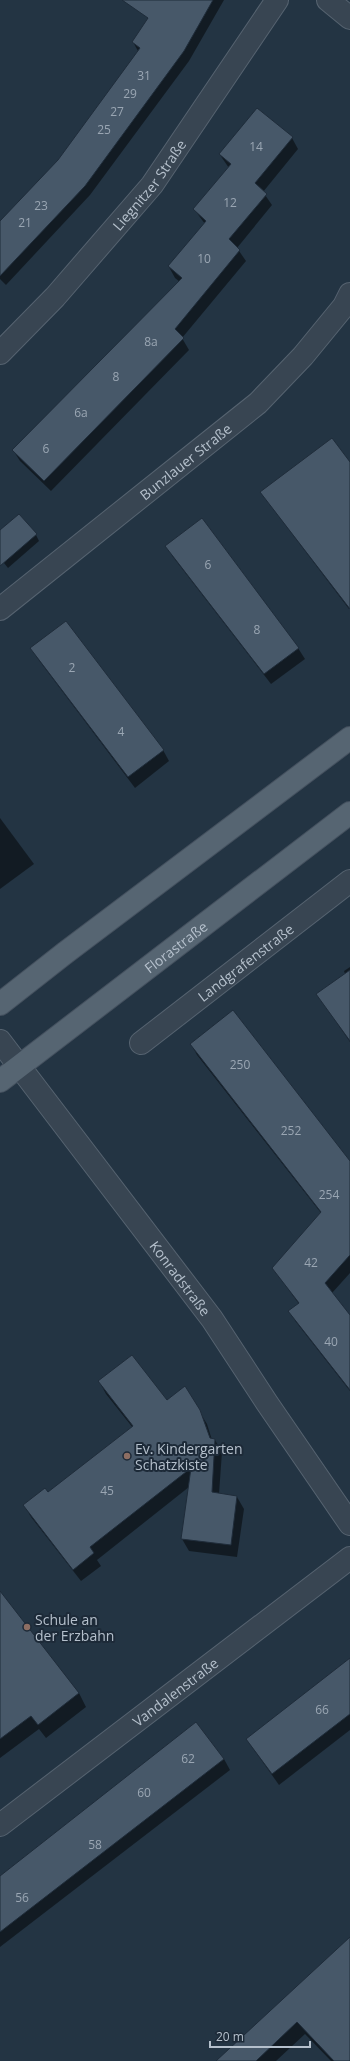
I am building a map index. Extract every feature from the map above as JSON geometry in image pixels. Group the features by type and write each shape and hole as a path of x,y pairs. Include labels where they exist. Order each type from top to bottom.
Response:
{"main road":[{"path":"0,1004 65,953 350,738"},
{"name":"Florastraße","path":"0,1081 350,813"}],"street":[{"name":"Liegnitzer Straße","path":"0,353 55,297 152,186 278,0"},
{"path":"328,0 350,18"},
{"name":"Bunzlauer Straße","path":"0,609 258,403 303,356 344,306 350,294"},
{"name":"Landgrafenstraße","path":"141,1043 350,881"},
{"name":"Konradstraße","path":"0,1041 212,1319 267,1403 350,1524"},
{"name":"Vandalenstraße","path":"3,1818 350,1558"}],"building":[{"path":"122,0 213,0 184,51 85,186 0,276 0,221 58,160 140,48 132,42 148,18"},
{"path":"257,108 293,137 255,183 267,194 229,239 240,250 175,329 184,338 44,481 12,450 182,278 168,266 206,221 193,209 231,164 219,154"},
{"path":"332,438 350,462 350,609 260,492"},
{"path":"19,514 37,534 0,566 0,530"},
{"path":"202,518 299,648 264,674 165,546"},
{"path":"66,621 164,750 128,777 30,648"},
{"path":"350,970 350,1041 316,994"},
{"path":"233,1010 350,1161 350,1255 325,1283 350,1315 350,1390 288,1311 299,1303 272,1268 321,1212 190,1044"},
{"path":"132,1355 167,1400 185,1386 200,1410 210,1438 215,1439 212,1492 237,1496 231,1545 181,1539 191,1468 90,1547 94,1553 73,1570 23,1505 45,1488 48,1492 133,1426 98,1381"},
{"path":"0,1591 79,1693 38,1725 31,1716 0,1739"},
{"path":"350,1658 350,1714 272,1774 246,1739"},
{"path":"196,1722 224,1759 0,1932 0,1876"},
{"path":"350,1937 350,2061 334,2061 297,2022 256,2061 216,2061"}],"place":[{"name":"Ev. Kindergarten Schatzkiste","path":"127,1456"},
{"name":"Schule an der Erzbahn","path":"27,1627"}]}
